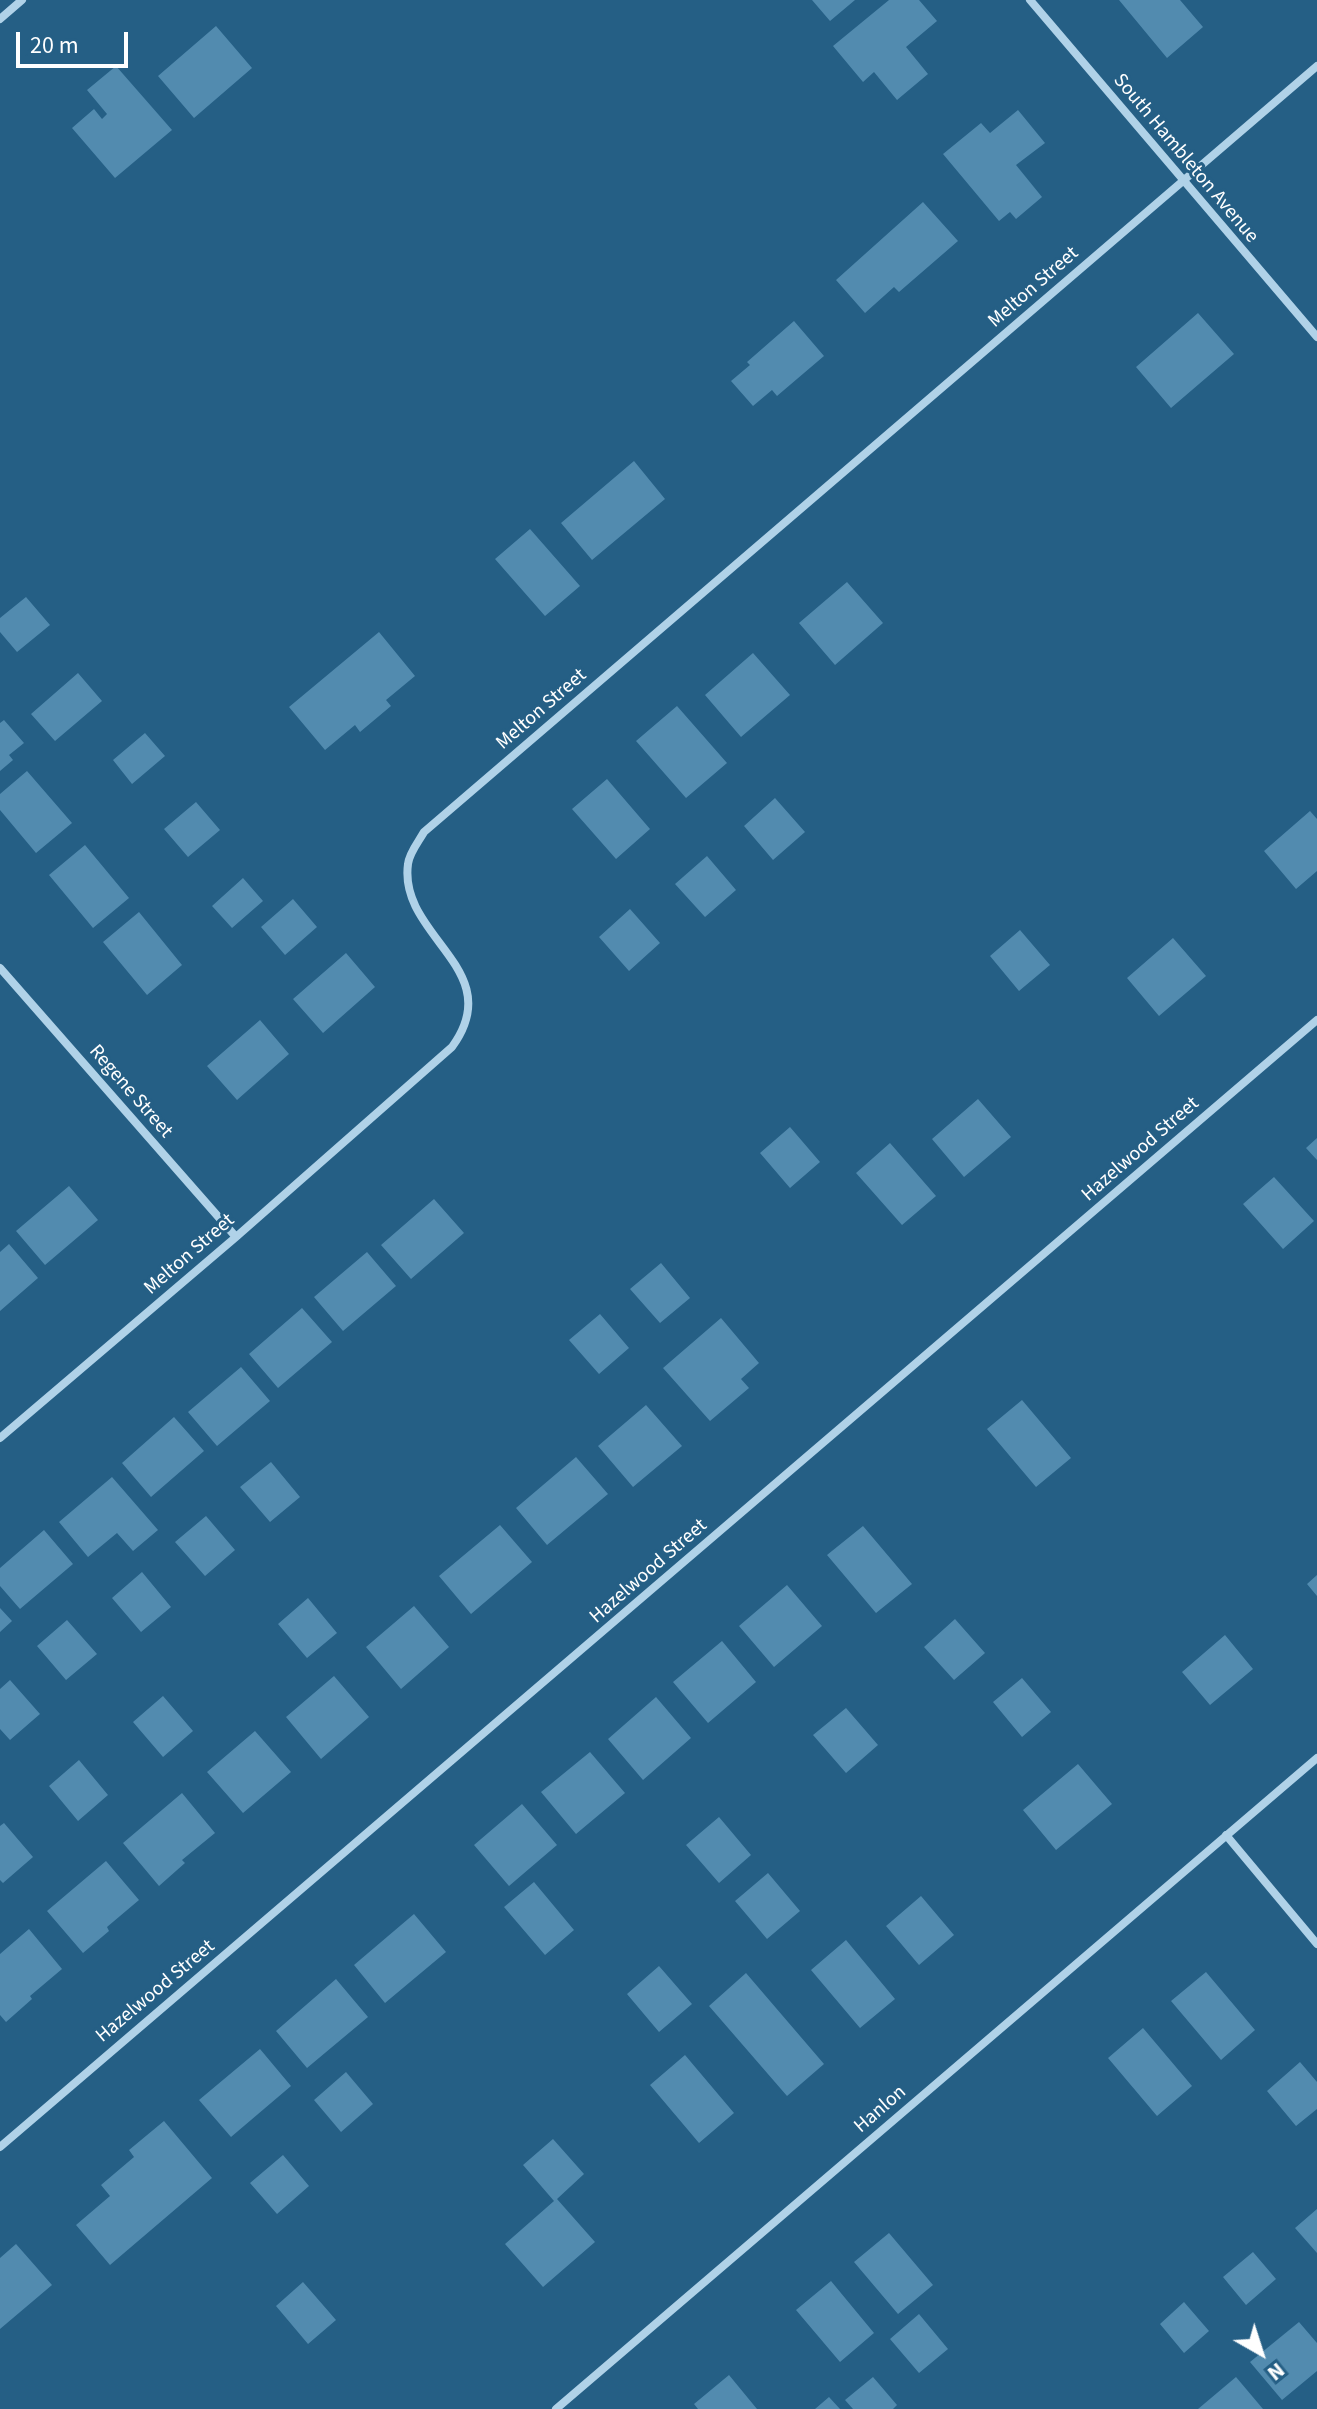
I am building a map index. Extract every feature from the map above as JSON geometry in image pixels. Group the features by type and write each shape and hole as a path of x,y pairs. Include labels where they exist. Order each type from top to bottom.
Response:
{"street":[{"path":"0,19 22,0"},
{"name":"South Hambleton Avenue","path":"1030,0 1317,337"},
{"name":"Melton Street","path":"0,1438 236,1237 452,1047 463,1032 468,1012 465,981 452,958 421,919 407,887 408,861 424,832 1317,66"},
{"name":"Regene Street","path":"0,968 236,1237"},
{"name":"Hazelwood Street","path":"0,2147 1317,1020"},
{"name":"Hanlon","path":"556,2409 1317,1758"},
{"path":"1226,1835 1317,1944"}],"building":[{"path":"812,0 855,0 830,21"},
{"path":"889,0 919,0 937,21 906,47 928,74 897,100 874,72 863,82 833,46"},
{"path":"1119,0 1180,0 1203,27 1167,58"},
{"path":"216,26 252,68 194,118 158,76"},
{"path":"116,66 172,130 115,178 72,128 94,109 102,119 107,114 87,90"},
{"path":"1018,110 1045,143 1016,165 1042,197 1016,219 1010,212 999,221 943,154 981,123 990,133"},
{"path":"923,202 958,241 899,292 894,287 865,313 836,280"},
{"path":"1198,313 1234,354 1171,408 1136,367"},
{"path":"794,321 824,356 777,396 772,390 753,406 731,381 750,365 747,362"},
{"path":"634,461 665,499 592,560 561,523"},
{"path":"530,529 580,586 545,616 495,559"},
{"path":"847,582 883,623 835,665 799,623"},
{"path":"26,597 50,625 17,652 0,632 0,618"},
{"path":"379,632 415,676 386,700 391,706 360,732 355,725 325,750 289,707"},
{"path":"753,653 790,695 741,737 705,695"},
{"path":"78,673 102,701 55,741 31,714"},
{"path":"677,706 727,763 686,798 636,741"},
{"path":"4,720 24,743 9,755 13,760 0,771 0,723"},
{"path":"145,733 165,756 132,784 113,760"},
{"path":"27,771 72,823 36,853 0,810 0,794"},
{"path":"607,779 650,829 616,859 572,809"},
{"path":"775,798 805,832 773,860 744,826"},
{"path":"196,802 220,830 188,857 164,829"},
{"path":"1310,811 1317,819 1317,871 1296,889 1264,851"},
{"path":"85,845 129,898 93,928 49,875"},
{"path":"707,856 736,890 705,917 675,884"},
{"path":"243,878 263,901 232,928 212,906"},
{"path":"293,899 317,927 285,955 261,927"},
{"path":"630,909 660,943 629,971 599,937"},
{"path":"139,912 182,965 147,995 103,942"},
{"path":"1020,930 1050,965 1019,991 990,956"},
{"path":"1173,938 1206,976 1159,1016 1127,978"},
{"path":"346,953 375,987 323,1033 293,999"},
{"path":"260,1020 289,1054 237,1100 207,1066"},
{"path":"978,1099 1011,1137 964,1177 932,1139"},
{"path":"790,1127 820,1162 790,1188 760,1153"},
{"path":"1317,1138 1317,1160 1306,1148"},
{"path":"890,1143 936,1196 902,1225 856,1173"},
{"path":"1274,1177 1314,1221 1283,1249 1243,1204"},
{"path":"69,1186 98,1220 45,1265 16,1231"},
{"path":"434,1199 464,1233 411,1279 381,1245"},
{"path":"9,1244 38,1278 0,1311 0,1252"},
{"path":"367,1252 396,1286 343,1331 314,1297"},
{"path":"661,1263 690,1298 660,1323 630,1289"},
{"path":"302,1308 332,1342 278,1388 249,1354"},
{"path":"600,1314 629,1348 599,1374 569,1340"},
{"path":"721,1318 759,1363 741,1379 749,1388 710,1421 663,1368"},
{"path":"241,1367 270,1401 217,1446 188,1412"},
{"path":"1022,1400 1071,1458 1036,1487 987,1429"},
{"path":"646,1405 682,1446 633,1487 598,1446"},
{"path":"174,1417 204,1451 151,1497 122,1463"},
{"path":"576,1457 608,1494 547,1545 516,1508"},
{"path":"271,1462 300,1497 270,1522 240,1487"},
{"path":"112,1477 158,1530 133,1551 117,1533 88,1557 59,1522"},
{"path":"206,1516 235,1550 205,1576 175,1542"},
{"path":"500,1525 532,1562 471,1614 439,1576"},
{"path":"863,1526 912,1584 876,1613 827,1555"},
{"path":"44,1530 73,1564 20,1609 0,1586 0,1568"},
{"path":"142,1572 171,1607 141,1632 112,1598"},
{"path":"1317,1575 1317,1596 1307,1584"},
{"path":"787,1585 822,1626 774,1667 739,1626"},
{"path":"308,1598 337,1633 307,1658 278,1624"},
{"path":"414,1606 449,1647 401,1689 366,1647"},
{"path":"0,1608 12,1621 0,1632"},
{"path":"955,1619 985,1653 954,1680 924,1647"},
{"path":"67,1620 97,1654 66,1680 37,1646"},
{"path":"1225,1635 1253,1669 1210,1705 1182,1672"},
{"path":"722,1641 756,1682 708,1723 673,1682"},
{"path":"334,1676 369,1717 321,1759 286,1717"},
{"path":"1022,1678 1051,1712 1022,1737 993,1702"},
{"path":"10,1680 40,1714 10,1740 0,1729 0,1689"},
{"path":"163,1696 193,1731 163,1757 133,1722"},
{"path":"656,1697 691,1738 643,1780 608,1739"},
{"path":"846,1708 878,1745 846,1773 813,1735"},
{"path":"255,1731 291,1772 243,1813 207,1772"},
{"path":"590,1752 625,1793 576,1834 541,1792"},
{"path":"79,1760 108,1795 78,1821 49,1786"},
{"path":"1078,1764 1112,1804 1056,1850 1023,1810"},
{"path":"182,1793 215,1833 182,1860 185,1863 159,1886 123,1843"},
{"path":"522,1804 557,1845 509,1886 474,1845"},
{"path":"719,1817 751,1855 719,1883 686,1845"},
{"path":"4,1823 33,1857 3,1883 0,1880 0,1826"},
{"path":"106,1861 139,1900 83,1953 47,1911"},
{"path":"768,1873 800,1911 767,1939 735,1901"},
{"path":"534,1882 574,1930 545,1955 504,1907"},
{"path":"921,1896 954,1935 919,1965 886,1926"},
{"path":"414,1914 446,1952 385,2003 354,1965"},
{"path":"29,1929 62,1969 6,2022 0,2015 0,1954"},
{"path":"846,1940 895,1999 860,2028 811,1970"},
{"path":"659,1966 692,2004 659,2032 627,1994"},
{"path":"1206,1972 1255,2030 1221,2060 1171,2001"},
{"path":"746,1973 824,2064 787,2096 709,2006"},
{"path":"336,1979 368,2017 307,2068 276,2031"},
{"path":"1143,2028 1192,2086 1157,2116 1108,2058"},
{"path":"260,2049 291,2086 231,2137 199,2100"},
{"path":"685,2055 734,2113 699,2143 650,2085"},
{"path":"1300,2062 1317,2082 1317,2109 1296,2126 1267,2091"},
{"path":"346,2072 373,2104 341,2132 314,2100"},
{"path":"164,2121 212,2178 110,2265 76,2225 110,2196 101,2185 134,2157 129,2150"},
{"path":"553,2139 584,2174 557,2199 595,2242 543,2287 505,2244 554,2201 523,2165"},
{"path":"283,2155 309,2186 277,2214 250,2183"},
{"path":"1317,2209 1317,2253 1295,2228"},
{"path":"889,2233 933,2285 898,2314 854,2262"},
{"path":"16,2244 52,2285 0,2329 0,2258"},
{"path":"1253,2252 1276,2279 1246,2305 1223,2277"},
{"path":"831,2281 874,2333 840,2362 796,2310"},
{"path":"303,2282 336,2320 308,2344 276,2306"},
{"path":"1184,2302 1209,2331 1184,2353 1160,2324"},
{"path":"919,2314 948,2349 919,2373 890,2339"},
{"path":"1299,2322 1317,2343 1317,2371 1282,2400 1250,2362"},
{"path":"729,2375 757,2409 698,2409 694,2404"},
{"path":"873,2377 897,2405 893,2409 853,2409 845,2400"},
{"path":"1236,2377 1263,2409 1198,2409"},
{"path":"829,2397 840,2409 815,2409"}]}
